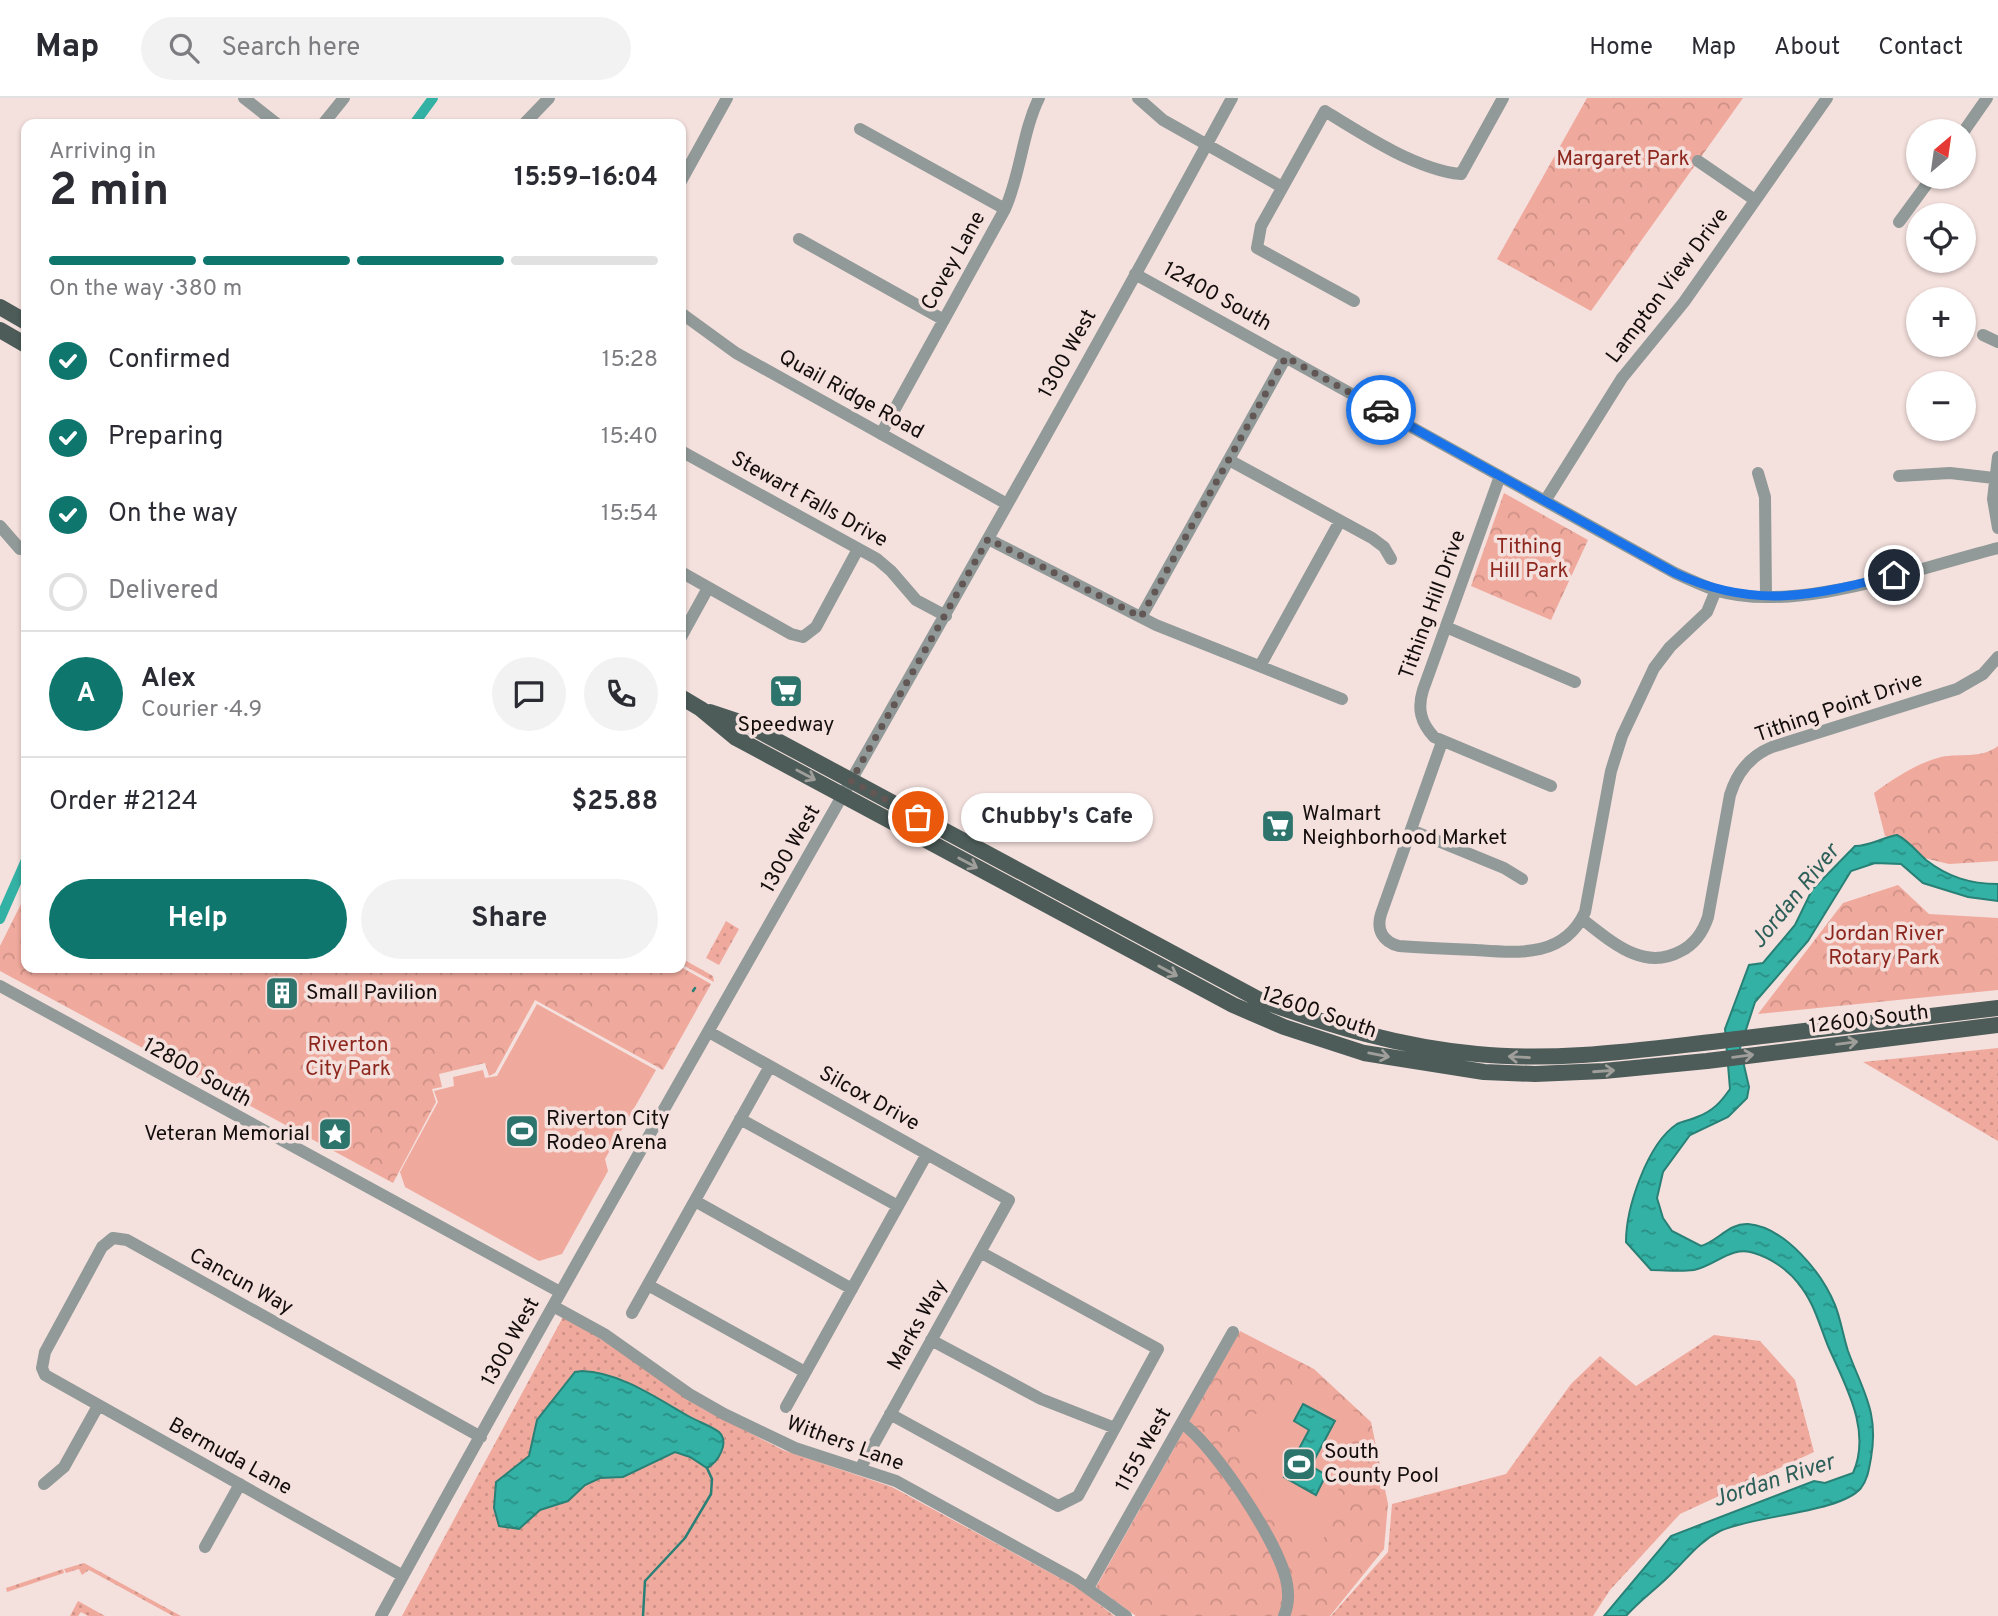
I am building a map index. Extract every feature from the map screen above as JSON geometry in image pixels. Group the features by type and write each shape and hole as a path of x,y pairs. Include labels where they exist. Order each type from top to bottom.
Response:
{"main road":[{"path":"0,307 21,319"},
{"path":"0,330 21,342"},
{"name":"12600 South","path":"686,700 736,738 847,789 1258,999 1371,1037 1478,1055 1531,1057 1604,1054 1998,1008"},
{"name":"12600 South","path":"847,789 1233,1005 1325,1041 1423,1065 1484,1072 1604,1071 1998,1025"}],"street":[{"path":"244,98 271,119"},
{"path":"327,119 344,98"},
{"path":"529,119 549,98"},
{"path":"686,172 727,98"},
{"name":"Covey Lane","path":"881,434 1005,209 1014,187 1030,120 1039,98"},
{"path":"1138,98 1163,120 1282,187"},
{"name":"1300 West","path":"381,1616 560,1292 946,616 1232,98"},
{"path":"1354,301 1257,248 1261,226 1325,111 1411,158 1441,170 1461,174 1503,98"},
{"name":"Lampton View Drive","path":"1545,501 1622,379 1684,302 1827,98"},
{"path":"1972,119 1987,98"},
{"path":"860,129 1005,209"},
{"path":"1698,161 1755,200"},
{"path":"1899,222 1923,189"},
{"path":"799,239 944,320"},
{"name":"12400 South","path":"1135,274 1675,573 1716,590 1766,596 1825,593 1998,548"},
{"name":"Quail Ridge Road","path":"686,317 736,353 1007,504"},
{"path":"1983,335 1998,342"},
{"path":"1141,617 1286,357"},
{"name":"Stewart Falls Drive","path":"686,454 887,566 916,600 946,616"},
{"path":"1998,457 1993,499 1998,528"},
{"path":"1229,460 1372,538 1384,547 1391,559"},
{"path":"1899,476 1950,472 1994,478"},
{"path":"1758,473 1765,497 1766,596"},
{"name":"Tithing Hill Drive","path":"1442,742 1424,724 1419,704 1500,476"},
{"path":"1260,666 1340,521"},
{"path":"0,526 20,549"},
{"path":"988,539 1141,617 1342,699"},
{"path":"686,575 791,634 803,638 816,627 858,549"},
{"path":"686,628 708,588"},
{"path":"1551,786 1442,742 1379,920 1384,939 1399,946 1524,953 1545,949 1562,941 1581,919 1588,904 1611,771 1622,736 1654,667 1664,653 1707,612 1716,590"},
{"path":"1446,627 1575,682"},
{"name":"Tithing Point Drive","path":"1581,919 1623,949 1645,958 1668,957 1688,947 1702,933 1708,917 1730,795 1736,779 1751,760 1772,747 1957,689 1983,674 1998,657"},
{"path":"1411,830 1522,879"},
{"name":"12800 South","path":"0,986 560,1292"},
{"name":"Silcox Drive","path":"709,1032 1009,1200"},
{"path":"632,1313 770,1066"},
{"path":"740,1119 898,1206"},
{"path":"786,1407 927,1154"},
{"name":"Marks Way","path":"860,1469 1009,1200"},
{"path":"695,1201 852,1289"},
{"name":"Cancun Way","path":"42,1368 45,1352 102,1247 113,1237 120,1238 481,1437"},
{"path":"890,1414 1058,1506 1079,1496 1158,1349 981,1252"},
{"path":"648,1285 805,1372"},
{"name":"Withers Lane","path":"553,1306 627,1349 689,1394 724,1414 795,1448 896,1481 1088,1588 1126,1616"},
{"name":"1155 West","path":"1088,1588 1233,1332"},
{"path":"931,1340 1041,1399 1115,1428"},
{"name":"Bermuda Lane","path":"42,1368 51,1380 402,1576"},
{"path":"44,1484 64,1467 98,1406"},
{"path":"1182,1423 1195,1433 1217,1460 1282,1567 1288,1597 1284,1616"},
{"path":"205,1547 240,1484"}],"green space":[{"name":"Margaret Park","path":"1587,98 1743,98 1591,311 1497,259"},
{"name":"Tithing Hill Park","path":"1504,493 1588,540 1551,620 1471,586"},
{"path":"1998,746 1998,861 1949,864 1916,856 1907,844 1885,836 1874,793 1923,763 1941,757 1985,753"},
{"name":"Jordan River Rotary Park","path":"1898,885 1929,914 1998,918 1998,990 1758,1014 1843,903"},
{"name":"Riverton City Park","path":"21,904 21,973 686,973 686,970 711,984 663,1070 535,1000 495,1073 489,1076 485,1063 439,1074 442,1087 432,1089 436,1102 393,1183 0,971 0,946"},
{"path":"726,921 739,929 719,965 706,958"},
{"path":"686,961 713,976 714,982 686,967"},
{"name":"Riverton City Rodeo Arena","path":"537,1004 656,1070 605,1159 608,1171 562,1254 539,1261 405,1187 400,1172 438,1102 434,1091 454,1086 453,1077 483,1070 485,1078 497,1076"},
{"path":"1998,1048 1998,1141 1863,1062"},
{"path":"563,1317 598,1337 703,1409 783,1450 892,1487 1080,1589 1114,1616 402,1616"},
{"path":"1240,1331 1314,1369 1371,1422 1388,1504 1384,1549 1330,1616 1136,1616 1096,1587"},
{"path":"1714,1335 1760,1341 1795,1380 1814,1452 1680,1514 1610,1590 1593,1616 1331,1616 1388,1552 1392,1504 1506,1474 1571,1384 1600,1356 1636,1386"},
{"name":"South County Pool","path":"1301,1382 1359,1414 1344,1462 1351,1466 1336,1494 1342,1498 1337,1507 1340,1509 1317,1550 1284,1531 1286,1525 1272,1510 1261,1491 1264,1489 1241,1448 1250,1418"},
{"path":"84,1563 181,1616 173,1616 89,1570 82,1575 79,1569 66,1573 64,1569"},
{"path":"63,1569 64,1573 7,1592 6,1588"},
{"path":"78,1601 105,1616 88,1616 81,1612 78,1616 70,1616"}],"water":[{"path":"1897,835 1926,860 1951,875 1978,883 1998,884 1998,901 1968,897 1923,883 1901,864 1875,863 1851,871 1808,941 1755,1002 1740,1048 1749,1087 1747,1098 1728,1117 1690,1135 1663,1172 1657,1198 1663,1218 1672,1231 1701,1246 1735,1226 1748,1224 1775,1233 1812,1266 1835,1305 1848,1351 1868,1403 1873,1442 1867,1477 1861,1488 1835,1503 1754,1521 1712,1535 1626,1616 1604,1616 1671,1536 1814,1481 1825,1483 1853,1473 1860,1440 1854,1408 1812,1305 1794,1278 1773,1261 1746,1251 1731,1254 1694,1270 1651,1270 1626,1242 1634,1195 1656,1146 1677,1124 1708,1112 1730,1089 1725,1029 1749,965 1763,963 1795,925 1812,890 1855,846"},
{"path":"582,1371 624,1381 716,1430 722,1436 721,1452 707,1468 690,1457 675,1452 623,1477 600,1478 585,1485 568,1501 540,1510 519,1529 499,1526 494,1508 496,1482 529,1456 537,1420 575,1372"},
{"path":"1303,1404 1335,1421 1311,1466 1326,1475 1316,1495 1284,1477 1309,1430 1294,1421"}],"waterway":[{"path":"418,119 433,98"},
{"path":"0,919 21,871"},
{"path":"643,1616 645,1581 685,1538 711,1494 712,1479 707,1468"}],"way so far":[{"path":"918,817 851,781 988,539 1141,617 1286,357 1381,410"}],"place":[{"name":"Speedway","path":"786,691"},
{"name":"Chubby's Cafe","path":"918,817"},
{"name":"Walmart Neighborhood Market","path":"1278,826"},
{"name":"Small Pavilion","path":"282,993"},
{"name":"Riverton City Rodeo Arena","path":"522,1131"},
{"name":"Veteran Memorial","path":"335,1134"},
{"name":"South County Pool","path":"1299,1464"}],"route":[{"path":"1381,410 1675,573 1716,590 1766,596 1806,595 1825,593 1894,575"}],"water label":[{"name":"Jordan River","path":"1796,897"},
{"name":"Jordan River","path":"1774,1482"}]}
